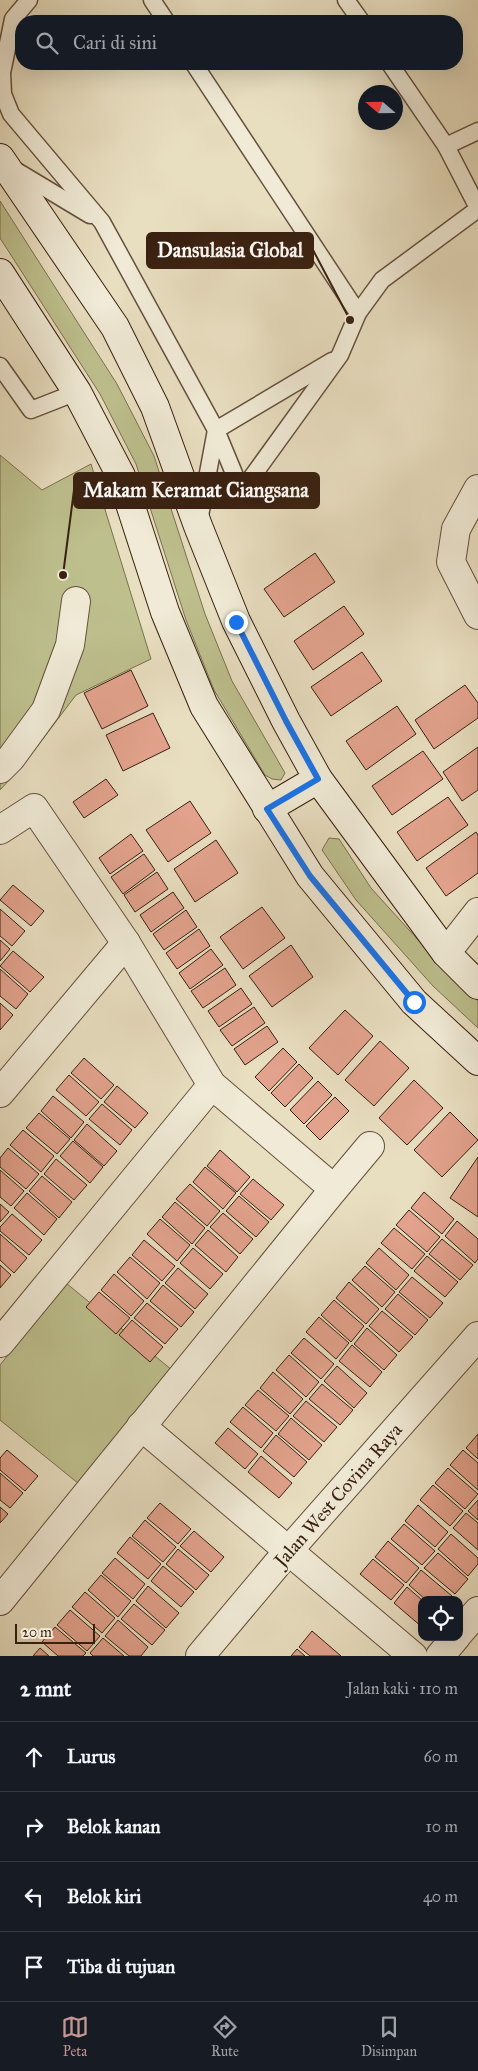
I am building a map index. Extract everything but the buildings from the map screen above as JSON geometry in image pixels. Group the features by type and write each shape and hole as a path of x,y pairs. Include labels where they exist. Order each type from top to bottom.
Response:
{"street":[{"path":"2,161 115,327 155,406 198,526 236,622 286,721 318,779 446,953 478,985"},
{"path":"0,274 77,392 121,476 165,612 204,706 310,876 414,1002 478,1061"},
{"path":"478,489 456,529 452,562 478,615"},
{"path":"0,769 11,758 46,710 70,645 76,601"},
{"path":"267,809 318,779"},
{"path":"0,830 34,808 126,943 212,1085 334,1189"},
{"path":"446,953 478,912"},
{"path":"0,1093 126,943"},
{"path":"0,1343 212,1085"},
{"path":"0,1602 370,1146"},
{"name":"Jalan West Covina Raya","path":"200,1656 289,1550 478,1336"},
{"path":"142,1426 413,1656"},
{"path":"463,1628 478,1611"},
{"path":"440,1656 453,1641"}],"lane":[{"path":"17,15 29,0"},
{"path":"152,0 162,15"},
{"path":"346,0 357,15"},
{"path":"15,18 2,73 3,94 11,114 102,222 216,430 238,483 243,484 249,481 340,356 358,313 382,280 478,209 446,146 394,70"},
{"path":"198,70 358,313"},
{"path":"446,146 478,131"},
{"path":"2,161 102,222"},
{"path":"198,526 216,430 340,356"},
{"path":"0,366 30,410 77,392"}],"green space":[{"path":"0,201 117,384 154,456 205,614 232,681 285,773 281,780 272,779 265,775 214,690 186,620 136,464 100,394 0,238"},
{"path":"0,455 42,490 91,464 151,659 76,695 23,765 0,790"},
{"path":"329,838 339,839 371,888 447,972 478,1001 478,1028 433,986 356,900 322,850"},
{"path":"66,1283 172,1370 79,1484 0,1420 0,1365"}],"place":[{"name":"Dansulasia Global","path":"350,320"},
{"name":"Makam Keramat Ciangsana","path":"63,575"}],"route":[{"path":"236,622 286,721 318,779 267,809 310,876 414,1002"}]}
